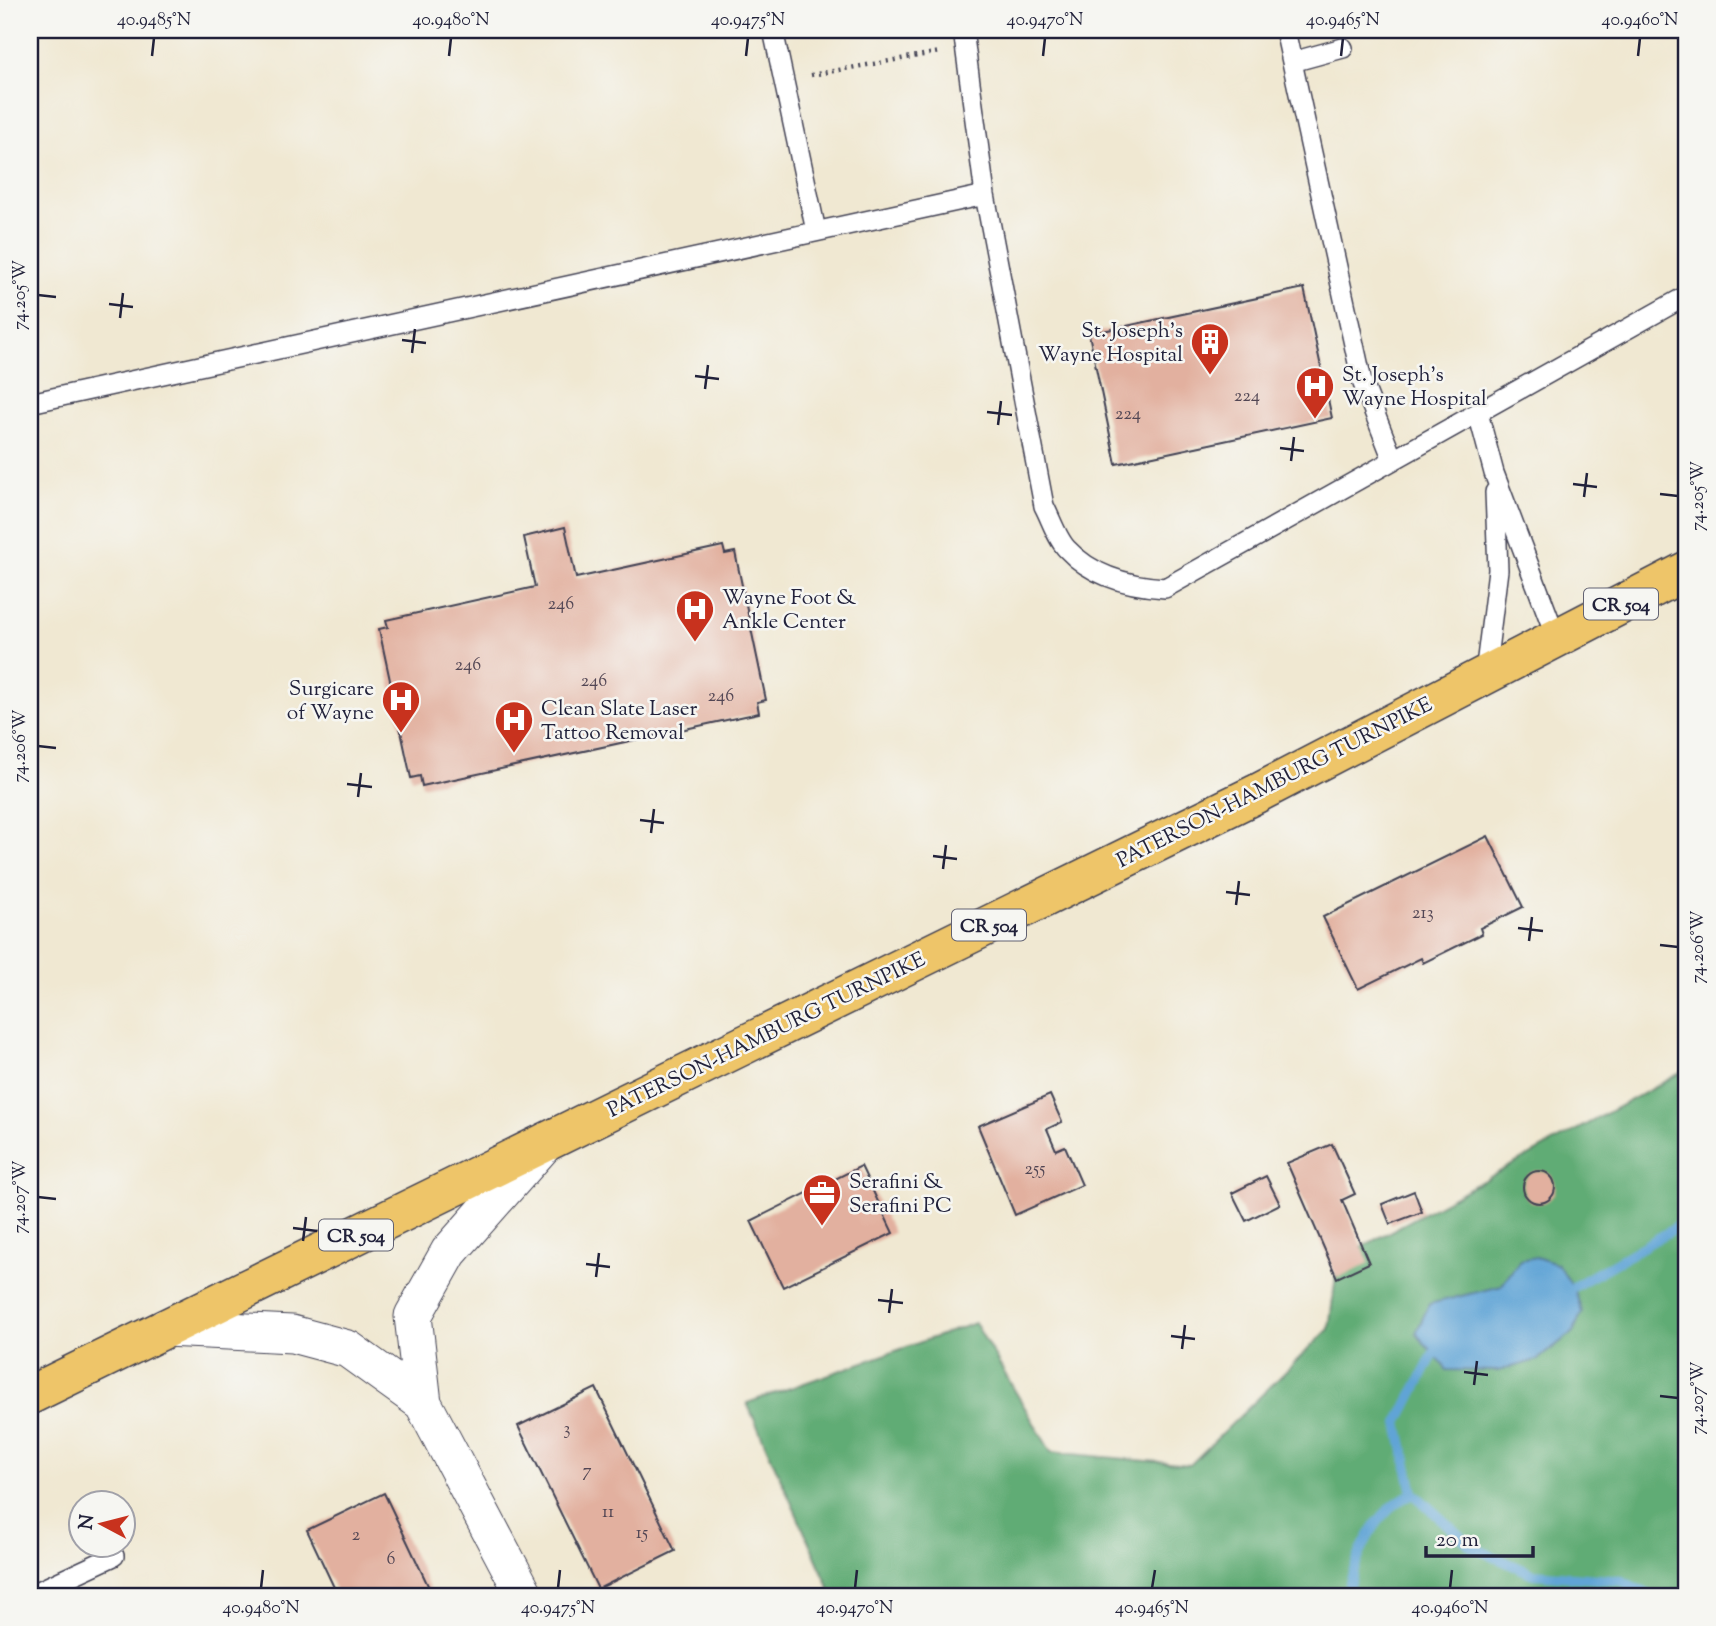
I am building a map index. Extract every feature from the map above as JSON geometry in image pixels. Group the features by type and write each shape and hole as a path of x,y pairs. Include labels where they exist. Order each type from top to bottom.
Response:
{"main road":[{"name":"PATERSON-HAMBURG TURNPIKE","path":"30,1395 1256,794 1686,571"}],"street":[{"path":"526,1596 423,1403 413,1316 450,1252 548,1141"},
{"path":"165,1328 292,1334 348,1349 423,1403"}],"lane":[{"path":"773,30 816,231"},
{"path":"963,30 985,195 1044,506 1065,548 1096,573 1136,586 1165,588 1686,296"},
{"path":"1285,30 1362,381 1393,460"},
{"path":"1292,62 1343,48"},
{"path":"30,403 985,195"},
{"path":"1478,413 1494,473 1556,637"},
{"path":"1485,674 1498,570 1494,473"},
{"path":"30,1595 105,1560"}],"path":[{"path":"810,75 950,51"}],"green space":[{"path":"1686,1070 1686,1596 833,1596 747,1403 975,1323 1051,1452 1190,1465 1329,1329 1338,1260"}],"water":[{"path":"1536,1257 1557,1264 1574,1288 1582,1312 1573,1332 1537,1360 1498,1371 1447,1370 1416,1333 1429,1304 1501,1286 1520,1260"}],"building":[{"name":"St. Joseph’s Wayne Hospital","path":"1304,288 1332,418 1116,464 1089,334"},
{"path":"565,527 576,578 723,546 725,554 735,552 766,700 757,702 759,713 422,786 420,776 411,778 379,629 388,627 386,620 535,587 524,537"},
{"path":"1488,836 1523,907 1480,928 1482,934 1423,963 1421,958 1358,989 1323,917"},
{"path":"1050,1095 1062,1122 1047,1129 1056,1150 1065,1146 1082,1185 1015,1215 978,1126"},
{"path":"1332,1144 1355,1194 1342,1200 1369,1263 1337,1278 1287,1163"},
{"name":"Serafini & Serafini PC","path":"861,1166 893,1233 783,1287 751,1221"},
{"path":"1539,1171 1551,1175 1555,1187 1551,1199 1539,1203 1527,1199 1523,1187 1527,1175"},
{"path":"1266,1176 1280,1204 1246,1221 1232,1193"},
{"path":"1414,1191 1422,1212 1390,1224 1382,1204"},
{"path":"596,1388 675,1551 598,1589 518,1426"},
{"path":"384,1493 433,1596 338,1596 307,1530"}],"waterway":[{"path":"1563,1293 1672,1230 1686,1218"},
{"path":"1444,1348 1433,1355 1398,1423 1413,1493 1472,1547 1533,1574 1622,1581 1651,1596"},
{"path":"1346,1596 1355,1565 1368,1537 1387,1512 1413,1493"}],"place":[{"name":"St. Joseph’s Wayne Hospital","path":"1210,376"},
{"name":"St. Joseph's Wayne Hospital","path":"1315,420"},
{"name":"Wayne Foot & Ankle Center","path":"695,643"},
{"name":"Surgicare of Wayne","path":"401,734"},
{"name":"Clean Slate Laser Tattoo Removal","path":"514,754"},
{"name":"Serafini & Serafini PC","path":"822,1227"}]}
